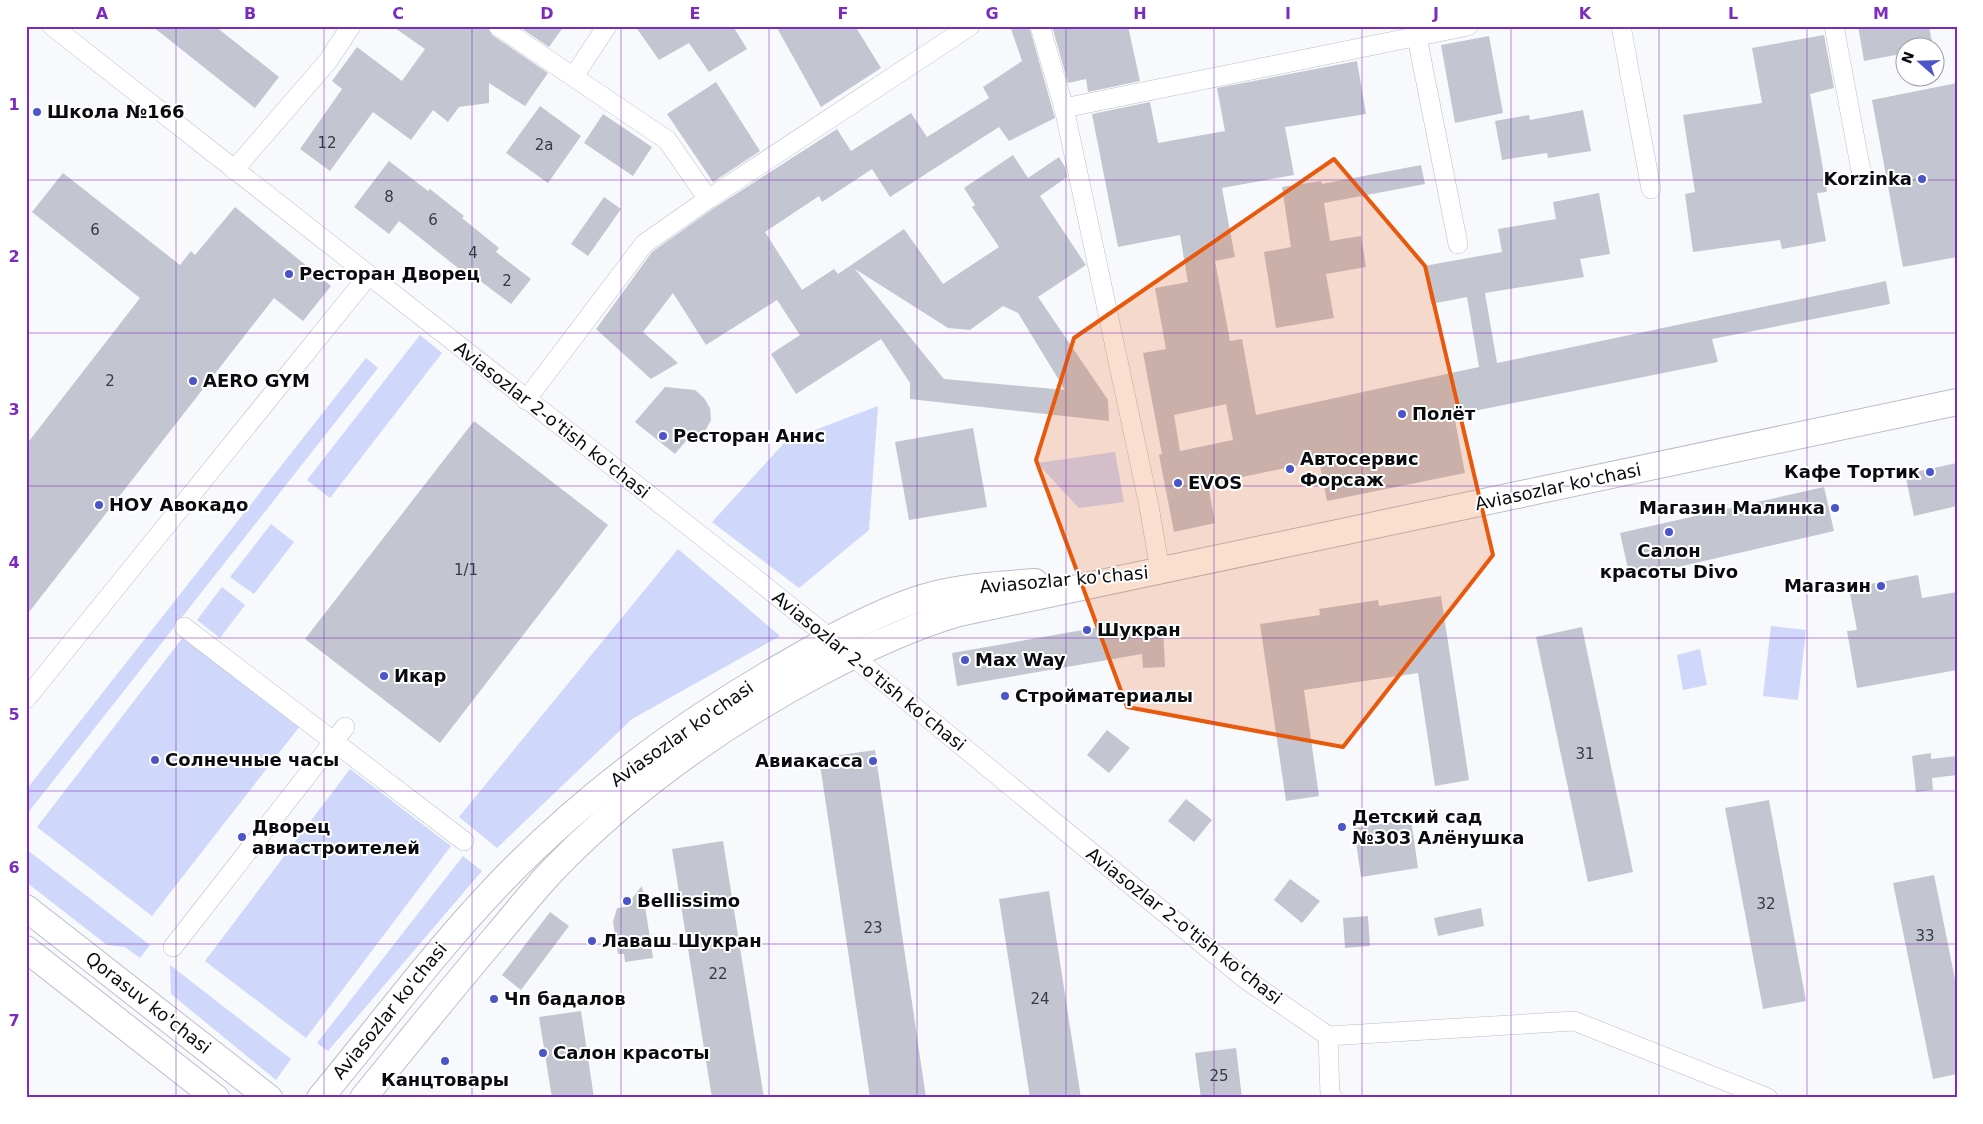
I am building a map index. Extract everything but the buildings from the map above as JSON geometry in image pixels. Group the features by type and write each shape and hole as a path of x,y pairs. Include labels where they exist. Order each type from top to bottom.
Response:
{"main road":[{"name":"Aviasozlar ko'chasi","path":"363,1098 470,966 551,872 597,828 691,752 723,730 756,709 852,656 902,632 959,612 1957,402"},
{"name":"Aviasozlar ko'chasi","path":"320,1098 443,946 500,884 558,828 620,776 700,717 829,639 900,606 951,591 1160,571"},
{"name":"Qorasuv ko'chasi","path":"26,908 269,1098"},
{"name":"Qorasuv ko'chasi","path":"26,950 216,1098"}],"street":[{"name":"Aviasozlar 2-o'tish ko'chasi","path":"52,26 852,656 1244,978 1328,1036"},
{"path":"234,170 328,61 351,26"},
{"path":"498,26 667,140 708,199"},
{"path":"574,76 607,26"},
{"path":"526,400 644,244 708,199 970,26"},
{"path":"1040,26 1064,108 1160,571"},
{"path":"1064,108 1468,26"},
{"path":"1621,26 1651,188"},
{"path":"1834,26 1861,171"},
{"path":"1417,37 1458,244"},
{"path":"26,699 368,276"},
{"path":"184,627 339,734 464,841"},
{"path":"173,947 339,734"},
{"path":"1333,1098 1330,1095 1328,1036 1574,1021 1768,1098"}],"highlighted area":[{"path":"1334,159 1425,266 1493,555 1343,747 1127,707 1036,460 1074,338"}],"shaded area":[{"path":"420,335 442,353 330,498 307,480"},
{"path":"366,358 378,368 27,814 26,790"},
{"path":"878,406 869,530 799,588 712,522 786,441"},
{"path":"1115,452 1124,502 1079,508 1037,463"},
{"path":"271,524 294,542 254,594 230,577"},
{"path":"678,549 780,636 632,719 497,848 459,817"},
{"path":"222,587 245,605 220,638 197,620"},
{"path":"1771,626 1806,630 1798,700 1763,696"},
{"path":"184,636 300,726 152,916 37,827"},
{"path":"1700,649 1707,685 1683,690 1677,655"},
{"path":"350,769 451,846 306,1038 205,961"},
{"path":"26,849 150,945 140,958 125,947 107,945 26,882"},
{"path":"463,856 482,871 328,1051 317,1043"},
{"path":"170,965 291,1059 276,1080 171,994"}],"place":[{"name":"Школа №166","path":"37,112"},
{"name":"Korzinka","path":"1922,179"},
{"name":"Ресторан Дворец","path":"289,274"},
{"name":"AERO GYM","path":"193,381"},
{"name":"Полёт","path":"1402,414"},
{"name":"Ресторан Анис","path":"663,436"},
{"name":"Автосервис Форсаж","path":"1290,469"},
{"name":"Кафе Тортик","path":"1930,472"},
{"name":"EVOS","path":"1178,483"},
{"name":"НОУ Авокадо","path":"99,505"},
{"name":"Магазин Малинка","path":"1835,508"},
{"name":"Салон красоты Divo","path":"1669,532"},
{"name":"Магазин","path":"1881,586"},
{"name":"Шукран","path":"1087,630"},
{"name":"Max Way","path":"965,660"},
{"name":"Икар","path":"384,676"},
{"name":"Стройматериалы","path":"1005,696"},
{"name":"Солнечные часы","path":"155,760"},
{"name":"Авиакасса","path":"873,761"},
{"name":"Детский сад №303 Алёнушка","path":"1342,827"},
{"name":"Дворец авиастроителей","path":"242,837"},
{"name":"Bellissimo","path":"627,901"},
{"name":"Лаваш Шукран","path":"592,941"},
{"name":"Чп бадалов","path":"494,999"},
{"name":"Салон красоты","path":"543,1053"},
{"name":"Канцтовары","path":"445,1061"}]}
